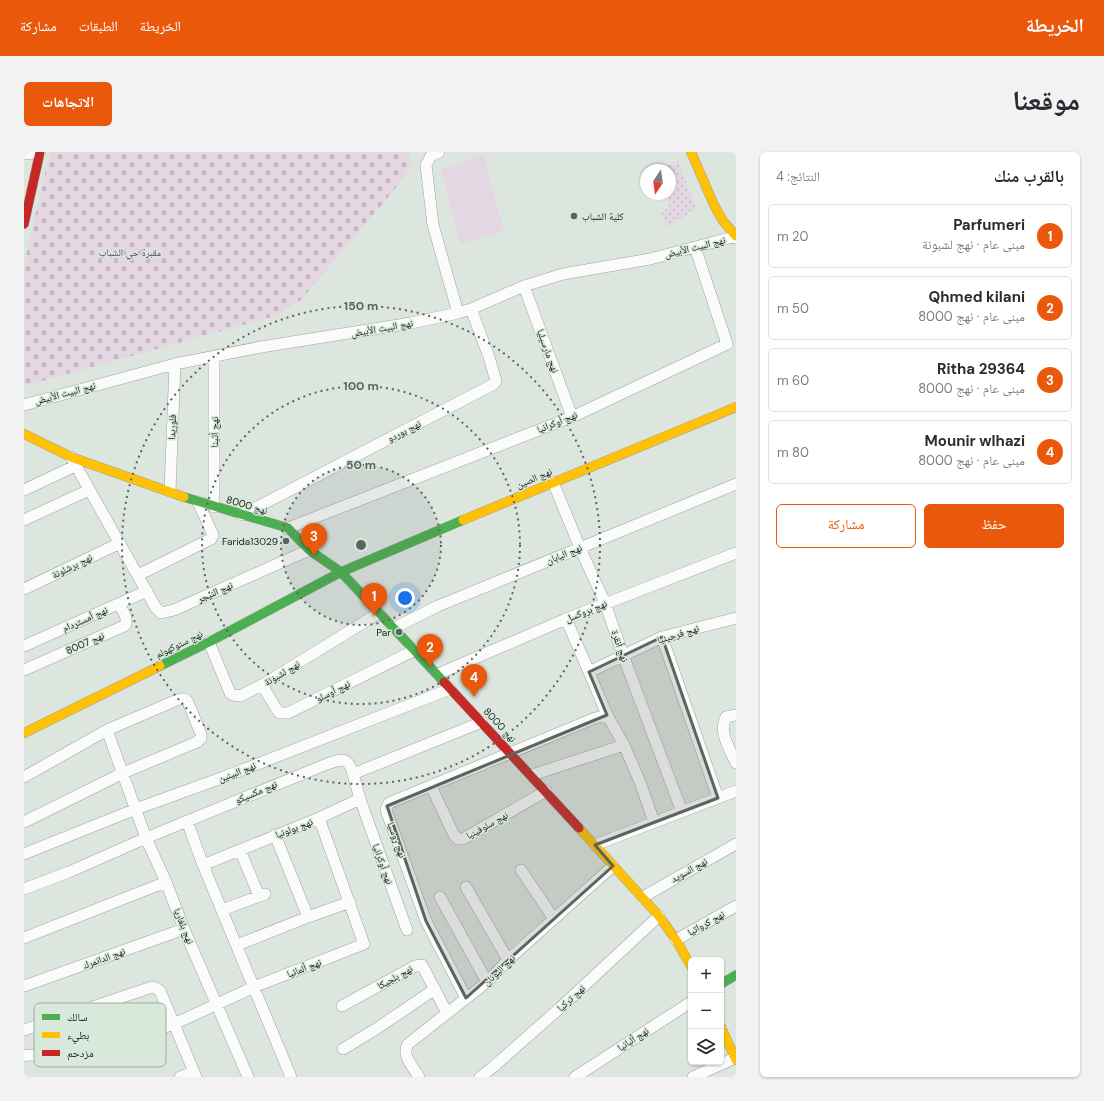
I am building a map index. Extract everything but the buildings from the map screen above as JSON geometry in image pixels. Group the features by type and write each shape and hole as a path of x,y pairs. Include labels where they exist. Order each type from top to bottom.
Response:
{"street":[{"path":"24,154 40,152 24,224"},
{"path":"439,152 431,156 426,165 433,225 458,313"},
{"path":"691,152 714,205 723,221 736,237"},
{"name":"نهج البيت الأبيض","path":"24,405 174,364 261,347 403,324 458,313 471,309 524,286 564,274 650,259 736,237"},
{"name":"نهج أوكرانيا","path":"288,528 572,417 727,344 695,247"},
{"name":"نهج مارسيليا","path":"524,286 572,417"},
{"name":"نهج بوردو","path":"242,515 494,384 496,381 489,357 471,309"},
{"name":"نهج أثينا","path":"214,357 214,507"},
{"name":"فلوريدا","path":"170,491 174,364"},
{"name":"نهج الصين","path":"341,572 553,482 736,407"},
{"name":"نهج 8000","path":"24,434 74,461 170,491 198,502 288,528 309,550 341,572 532,775 613,866 643,896 676,940 688,961"},
{"path":"24,490 74,461"},
{"name":"نهج النيجر","path":"74,461 158,611 165,612 174,610 309,550"},
{"name":"نهج أنقرة","path":"553,482 580,548 605,603 682,812"},
{"name":"نهج اليابان","path":"394,628 438,606 736,484"},
{"path":"24,520 89,490"},
{"path":"138,575 211,539 213,535 198,502"},
{"name":"نهج برشلونة","path":"24,589 120,543"},
{"name":"نهج بروكسل","path":"438,674 605,603 736,553"},
{"name":"نهج ستوكهولم","path":"24,733 209,642 341,572"},
{"name":"نهج أمستردام","path":"24,646 147,591"},
{"name":"نهج 8007","path":"24,670 124,626 126,624 126,617 119,604"},
{"name":"نهج لشبونة","path":"209,642 230,693 240,696 262,685 379,614"},
{"name":"نهج فرجينيا","path":"589,672 662,638 736,618"},
{"path":"566,619 607,715 624,745 640,782 654,822"},
{"path":"662,638 718,798"},
{"name":"نهج أوسلو","path":"262,685 277,710 280,713 288,713 415,650"},
{"name":"نهج البينين","path":"24,854 136,809 224,777 450,689"},
{"path":"24,777 107,730 182,698 186,699 188,702 202,734 201,738 197,742 123,773 24,822"},
{"name":"نهج روسيا","path":"466,998 426,922 386,810 389,803 595,718 607,715"},
{"path":"736,715 726,717 723,723 722,731 736,763"},
{"path":"360,799 354,774 482,722"},
{"name":"نهج بلغاريا","path":"107,730 146,838 248,1077"},
{"path":"532,775 624,745"},
{"name":"نهج مكسيكو","path":"24,889 69,872 271,786 340,760 350,764 354,774"},
{"name":"نهج سلوفينيا","path":"431,786 454,835 458,839 463,839 546,791"},
{"path":"595,845 736,791"},
{"name":"نهج أوكرانيا","path":"360,799 406,930"},
{"name":"نهج بولونيا","path":"203,865 319,818 360,799"},
{"name":"نهج ألمانيا","path":"166,1027 254,987 364,944 319,818"},
{"path":"187,821 203,865 291,1077"},
{"path":"275,835 308,917"},
{"name":"نهج السويد","path":"643,896 736,844"},
{"path":"222,910 262,895 240,850"},
{"name":"نهج اليونان","path":"419,1077 405,1056 405,1049 408,1044 487,982 508,960 613,866"},
{"path":"521,870 554,919"},
{"path":"24,938 166,882"},
{"path":"466,887 508,960"},
{"path":"440,897 487,982"},
{"path":"237,945 350,902"},
{"name":"نهج كرواتيا","path":"676,940 736,906"},
{"name":"نهج تركيا","path":"480,1077 560,1008 659,916"},
{"name":"نهج الدانمرك","path":"24,986 184,929"},
{"name":"نهج بلجيكا","path":"342,1006 419,964 422,964 447,1014"},
{"path":"724,982 736,975"},
{"path":"106,1003 152,988 156,988 160,991 165,1003"},
{"path":"343,1049 376,1030 435,989"},
{"name":"نهج ألبانيا","path":"575,1077 688,1004"},
{"path":"166,1005 195,1075 180,1077"},
{"path":"24,1030 34,1027"},
{"path":"694,1077 736,1059 722,1029"},
{"name":"نهج ألمانيا","path":"24,1056 34,1054"}],"highlighted area":[{"path":"662,637 718,798 595,845 613,866 466,998 426,921 387,806 607,715 589,672"}],"green space":[{"name":"مقبرة حي الشباب","path":"50,152 409,152 412,166 394,190 301,300 275,316 24,386 24,264"},
{"path":"483,154 504,231 460,244 441,170"},
{"path":"678,160 696,209 668,227 661,213 670,208 667,200 676,200 676,164 672,164"}],"traffic: fast":[{"path":"184,497 288,528 309,550 341,572 444,682"},
{"path":"160,666 209,642 341,572 463,520"},
{"path":"724,982 736,975"}],"traffic: slow":[{"path":"691,152 714,205 723,221 736,236"},
{"path":"463,520 736,407"},
{"path":"24,434 71,457 184,497"},
{"path":"24,733 160,666"},
{"path":"579,828 659,916 676,940 688,961"},
{"path":"722,1029 736,1060"}],"traffic: jam":[{"path":"24,224 40,152"},
{"path":"444,682 579,828"}],"place":[{"name":"كلية الشباب","path":"574,216"},
{"name":"Farida13029","path":"286,541"},
{"name":"Ritha 29364","path":"314,556"},
{"name":"Parfumeri","path":"374,616"},
{"name":"Par","path":"399,632"},
{"name":"Qhmed kilani","path":"430,667"},
{"name":"Mounir wlhazi","path":"474,697"}]}
